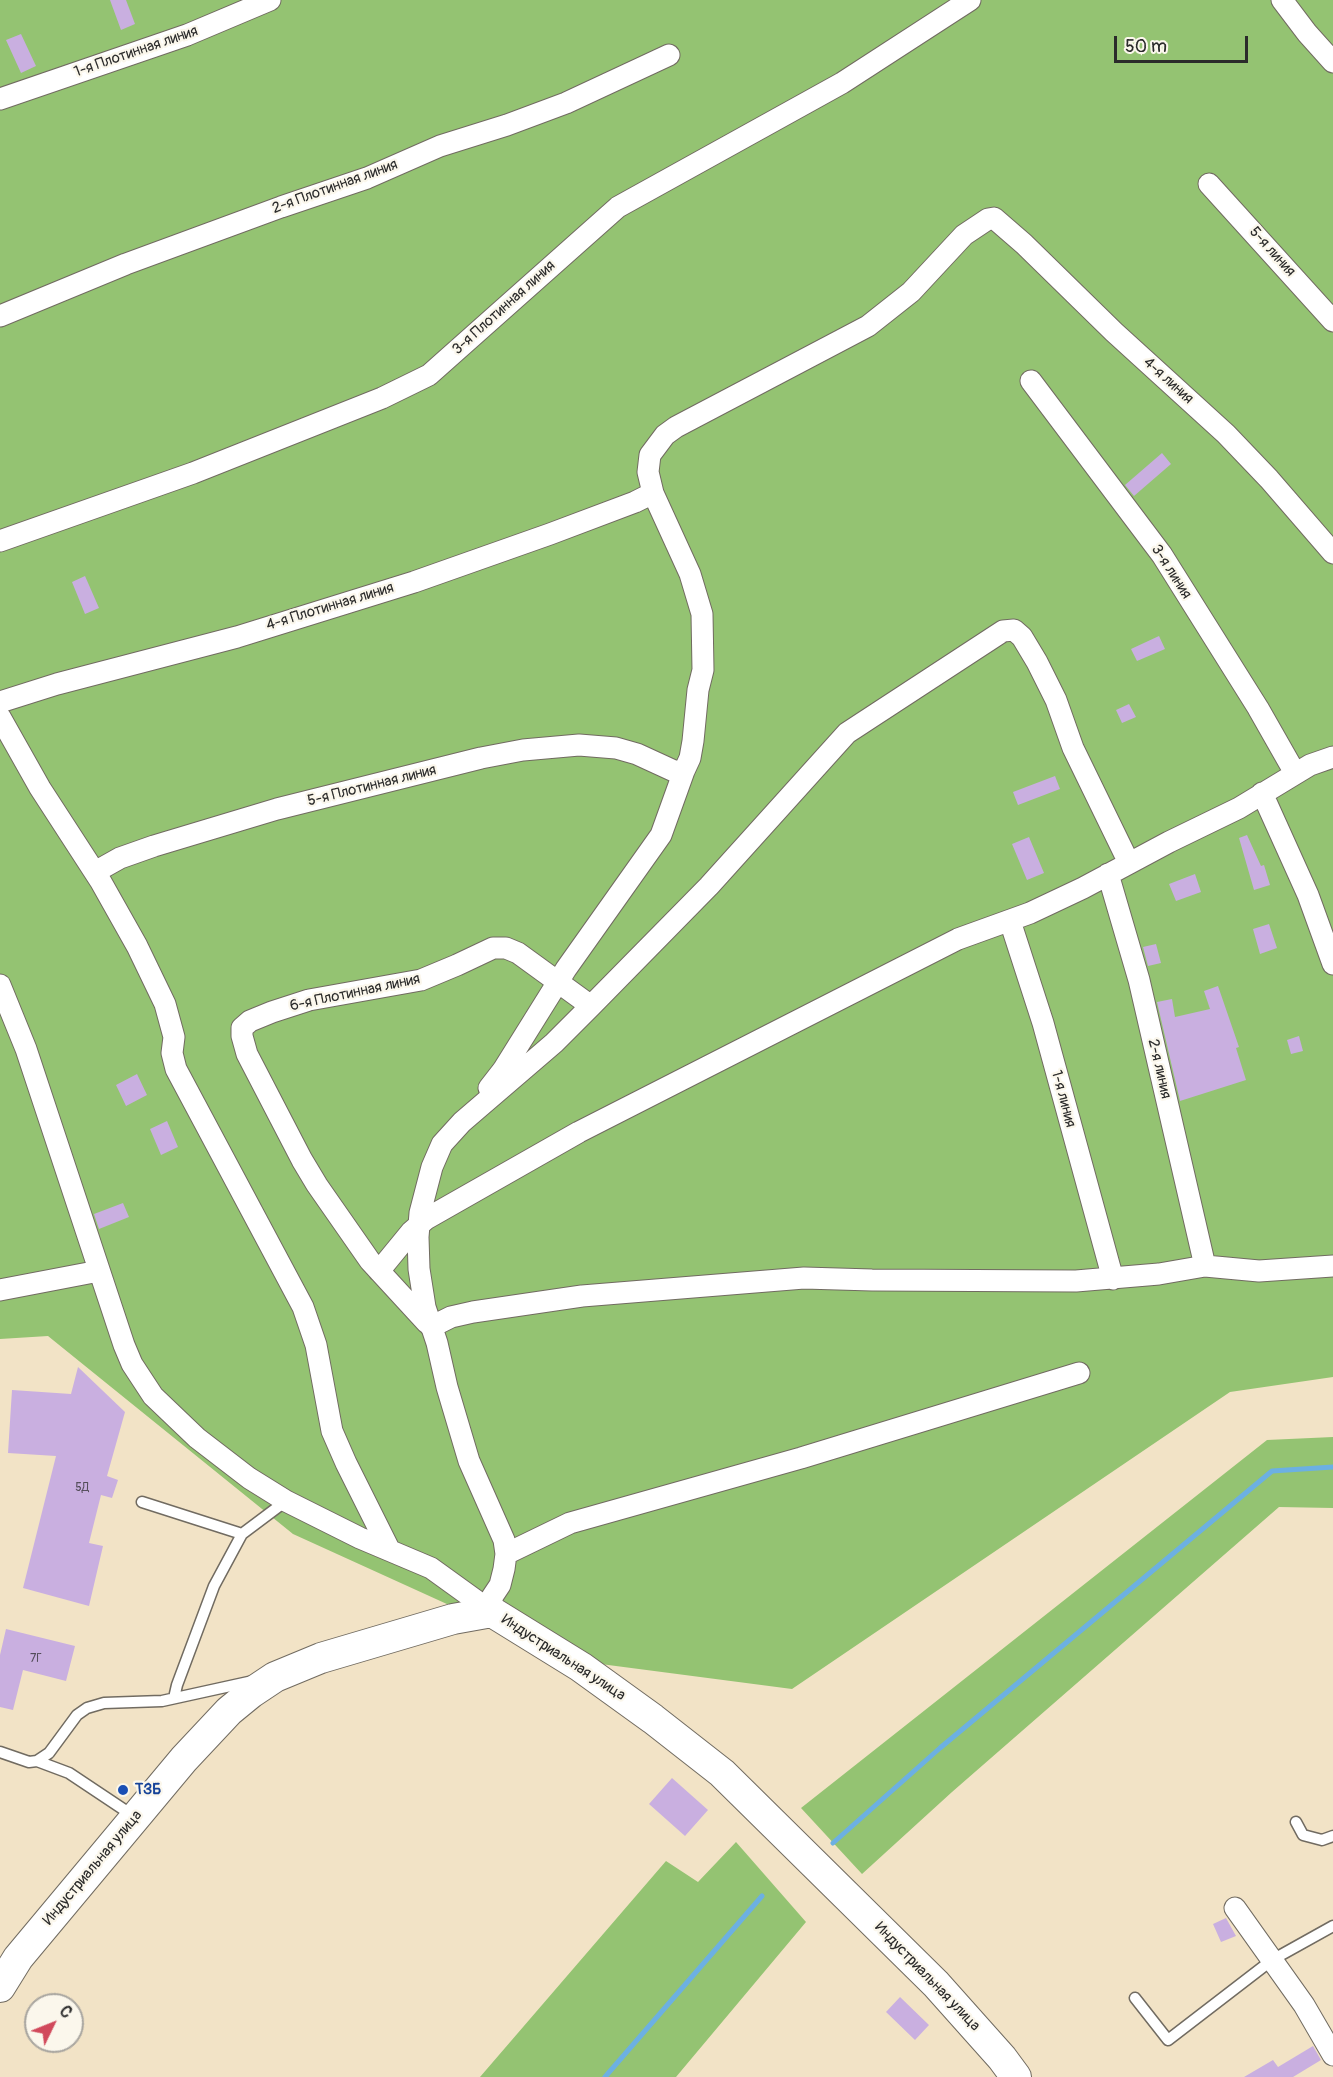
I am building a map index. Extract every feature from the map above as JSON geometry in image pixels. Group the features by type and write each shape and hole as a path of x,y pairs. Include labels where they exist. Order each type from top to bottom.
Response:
{"main road":[{"name":"Индустриальная улица","path":"0,1987 18,1958 184,1759 229,1711 251,1693 275,1677 321,1658 453,1619 492,1612 581,1667 722,1773 936,1984 1016,2077"}],"street":[{"name":"1-я Плотинная линия","path":"0,99 187,35 270,0"},
{"name":"3-я Плотинная линия","path":"0,541 193,473 382,398 429,375 618,207 842,83 970,0"},
{"path":"1282,0 1333,62"},
{"name":"2-я Плотинная линия","path":"0,316 137,260 367,178 440,146 566,103 669,55"},
{"name":"5-я линия","path":"1209,184 1333,321"},
{"name":"4-я линия","path":"654,493 648,472 650,454 665,435 763,380 868,326 911,292 964,235 988,219 994,218 1226,434 1269,479 1333,553"},
{"name":"3-я линия","path":"1031,381 1162,555 1258,708 1295,773"},
{"path":"492,1612 492,1596 500,1585 506,1554 504,1540 469,1461 431,1327 422,1289 418,1255 419,1225 425,1191 442,1144 503,1070 558,981 661,835 691,750 698,690 703,670 702,614 690,574 654,493"},
{"name":"4-я Плотинная линия","path":"0,702 57,684 237,637 414,582 550,534 654,493"},
{"path":"462,1122 554,1043 591,1006 709,886 847,733 1003,631 1014,630 1022,637 1037,662 1056,700 1073,748 1129,863"},
{"path":"0,717 40,788 94,872 137,946 165,1004 174,1037 172,1053 176,1069 303,1307 316,1345 332,1431 389,1549"},
{"name":"5-я Плотинная линия","path":"94,872 120,858 142,850 277,810 481,758 523,750 579,745 616,748 674,771 684,771"},
{"path":"431,1327 379,1271 398,1246 419,1225 446,1206 579,1132 958,939 1010,921 1051,903 1239,808 1310,765 1333,758"},
{"path":"1262,793 1308,895 1333,964"},
{"name":"2-я линия","path":"1108,874 1139,980 1205,1266"},
{"name":"1-я линия","path":"1010,921 1043,1023 1113,1279"},
{"name":"6-я Плотинная линия","path":"379,1271 359,1247 302,1160 247,1054 242,1028 272,1012 309,1000 421,980 493,948 506,948 518,953 558,981"},
{"path":"558,981 591,1006"},
{"path":"0,985 6,1016 26,1049 132,1364 153,1396 197,1438 249,1478 286,1501 360,1538 431,1568 492,1612"},
{"path":"431,1327 451,1317 473,1312 582,1296 804,1278 872,1281 1076,1281 1159,1274 1205,1266 1259,1271 1333,1266"},
{"path":"0,1290 99,1271"},
{"path":"506,1554 570,1523 801,1458 1079,1373"},
{"path":"1235,1908 1304,2005 1332,2053"}],"lane":[{"path":"174,1698 214,1586 242,1534 286,1501"},
{"path":"142,1502 242,1534"},
{"path":"0,1752 29,1762 37,1761 49,1753 76,1715 104,1702 162,1701 275,1677"},
{"path":"37,1761 69,1773 135,1817"},
{"path":"1296,1822 1303,1835 1322,1840 1333,1836"},
{"path":"1135,1998 1168,2040 1272,1960 1333,1926"}],"green space":[{"path":"0,0 1333,0 1333,1377 1230,1392 792,1689 570,1660 293,1534 48,1336 0,1339"},
{"path":"1333,1437 1333,1508 1279,1507 952,1792 862,1874 801,1808 1267,1440"},
{"path":"736,1842 806,1922 676,2077 480,2077 666,1861 698,1882"}],"building":[{"path":"110,0 126,0 135,24 121,30"},
{"path":"21,34 36,66 21,73 6,40"},
{"path":"1162,453 1171,464 1134,496 1125,485"},
{"path":"85,576 99,608 85,614 72,582"},
{"path":"1159,636 1165,649 1137,661 1131,649"},
{"path":"1129,704 1136,717 1122,723 1116,710"},
{"path":"1055,776 1060,789 1018,805 1013,792"},
{"path":"1247,835 1261,866 1264,865 1270,885 1254,890 1239,838"},
{"path":"1029,837 1044,873 1027,880 1012,844"},
{"path":"1195,874 1201,892 1176,901 1169,884"},
{"path":"1269,924 1277,948 1260,954 1253,929"},
{"path":"1156,944 1161,963 1148,966 1143,947"},
{"path":"1218,986 1239,1047 1236,1048 1246,1080 1180,1101 1157,1002 1172,999 1175,1017 1210,1009 1204,991"},
{"path":"1299,1036 1303,1051 1291,1054 1287,1040"},
{"path":"137,1074 147,1095 126,1106 116,1085"},
{"path":"167,1121 178,1147 161,1155 150,1129"},
{"path":"123,1203 129,1217 99,1229 94,1214"},
{"path":"78,1367 125,1412 107,1476 118,1480 112,1498 101,1495 89,1543 103,1546 89,1606 23,1588 56,1456 8,1453 12,1390 71,1394"},
{"path":"6,1629 75,1646 66,1681 23,1670 13,1710 0,1707 0,1655"},
{"path":"672,1778 708,1810 685,1836 649,1804"},
{"path":"1226,1918 1236,1936 1221,1942 1213,1924"},
{"path":"900,1997 929,2025 915,2040 886,2012"},
{"path":"1313,2046 1321,2060 1293,2077 1244,2077 1273,2060 1278,2067"}],"waterway":[{"path":"833,1843 940,1748 1272,1471 1333,1467"},
{"path":"605,2077 762,1896"}],"place":[{"name":"ТЗБ","path":"123,1790"}]}
